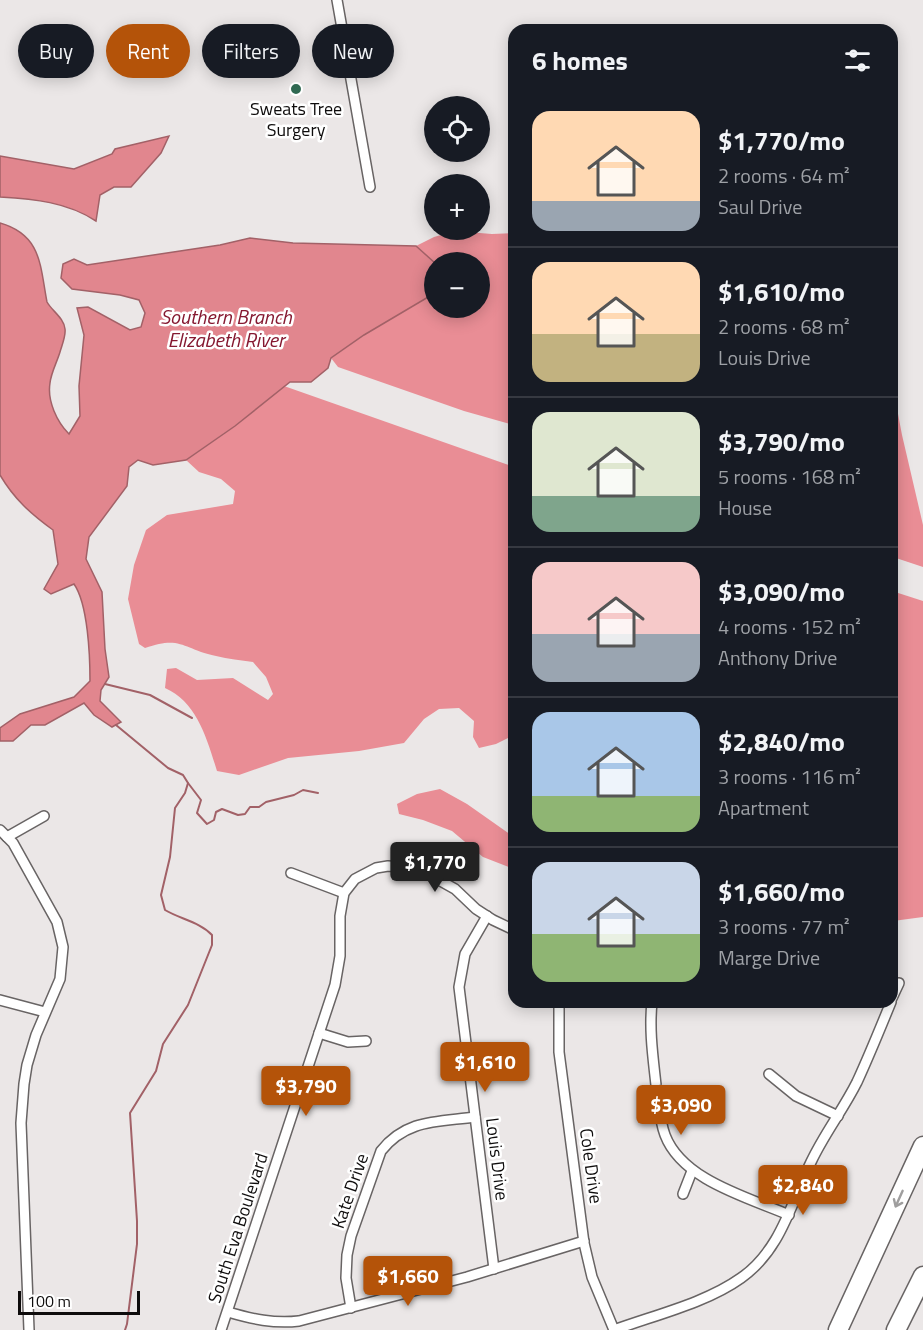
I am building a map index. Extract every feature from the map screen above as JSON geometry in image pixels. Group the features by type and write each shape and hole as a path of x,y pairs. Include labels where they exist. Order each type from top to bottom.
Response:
{"highway":[{"path":"838,1330 923,1146"},
{"path":"896,1330 923,1276"}],"street":[{"path":"337,0 370,187"},
{"path":"29,1330 22,1109 27,1065 45,1012 60,979 63,947 57,922 4,833 44,816"},
{"path":"291,873 344,893 363,873 388,866 405,867 442,881 487,916 508,927"},
{"name":"South Eva Boulevard","path":"221,1330 338,971 344,893"},
{"name":"Louis Drive","path":"487,916 465,954 459,987 494,1269"},
{"path":"0,1000 45,1012"},
{"name":"Cole Drive","path":"559,1008 559,1052 584,1241 592,1276 614,1330"},
{"path":"652,1008 652,1050 662,1125 672,1150 692,1171 789,1215"},
{"path":"614,1330 707,1297 734,1283 755,1267 768,1251 789,1215 810,1163 857,1083 888,1008"},
{"path":"319,1033 348,1042 366,1041"},
{"path":"769,1074 796,1095 838,1116"},
{"name":"Kate Drive","path":"351,1308 346,1278 347,1255 351,1236 381,1151 389,1141 410,1127 475,1117"},
{"path":"682,1194 692,1171"},
{"path":"228,1312 260,1321 288,1322 317,1318 494,1269 584,1241"}],"shaded area":[{"path":"508,233 508,423 464,411 338,367 331,358 364,335 424,300 424,318 490,318 490,252 424,253 416,246 428,240 490,240 490,234"},
{"path":"284,386 508,465 508,738 479,748 473,737 474,721 459,708 439,709 424,719 404,743 359,751 288,758 239,775 217,771 205,734 193,712 176,694 165,688 167,669 176,668 197,680 233,678 268,700 273,694 266,677 253,662 216,656 182,644 157,644 145,648 139,644 128,599 134,565 146,530 167,515 233,504 235,491 221,479 199,472 186,460 235,426"},
{"path":"898,414 923,525 923,567 898,559"},
{"path":"898,593 923,601 923,917 898,920"},
{"path":"440,789 467,804 508,833 508,867 483,857 452,831 399,814 397,804 417,794"}],"water":[{"path":"169,136 161,153 131,187 114,187 100,195 96,221 74,210 38,200 0,197 0,156 74,169 112,154 115,149"},
{"name":"Southern Branch Elizabeth River","path":"0,223 24,235 37,253 47,302 64,325 64,338 49,390 54,411 69,434 80,416 79,386 84,335 77,308 88,307 130,330 141,327 145,313 139,300 120,295 72,289 61,278 63,264 74,259 87,265 220,245 250,238 293,243 416,246 424,253 424,300 364,335 331,358 328,368 311,382 290,382 235,426 186,460 153,465 138,460 129,467 127,486 89,537 86,559 102,592 109,677 101,690 100,701 121,722 112,727 94,715 84,703 45,725 31,725 13,741 0,741 0,728 20,714 74,697 90,681 90,670 85,617 79,593 74,584 51,594 44,589 58,564 53,530 24,505 0,475"}],"waterway":[{"path":"105,684 150,695 192,718"},
{"path":"116,725 168,768 183,775 188,783 185,793 175,808 170,857 161,895 165,910 202,927 212,935 212,945 188,1005 163,1044 156,1071 130,1113 137,1244 125,1330"},
{"path":"188,783 201,800 197,813 207,824 214,820 216,812 222,809 238,815 245,814 250,807 259,807 266,802 294,795 303,790 318,793"}],"place":[{"name":"Sweats Tree Surgery","path":"296,89"}]}
